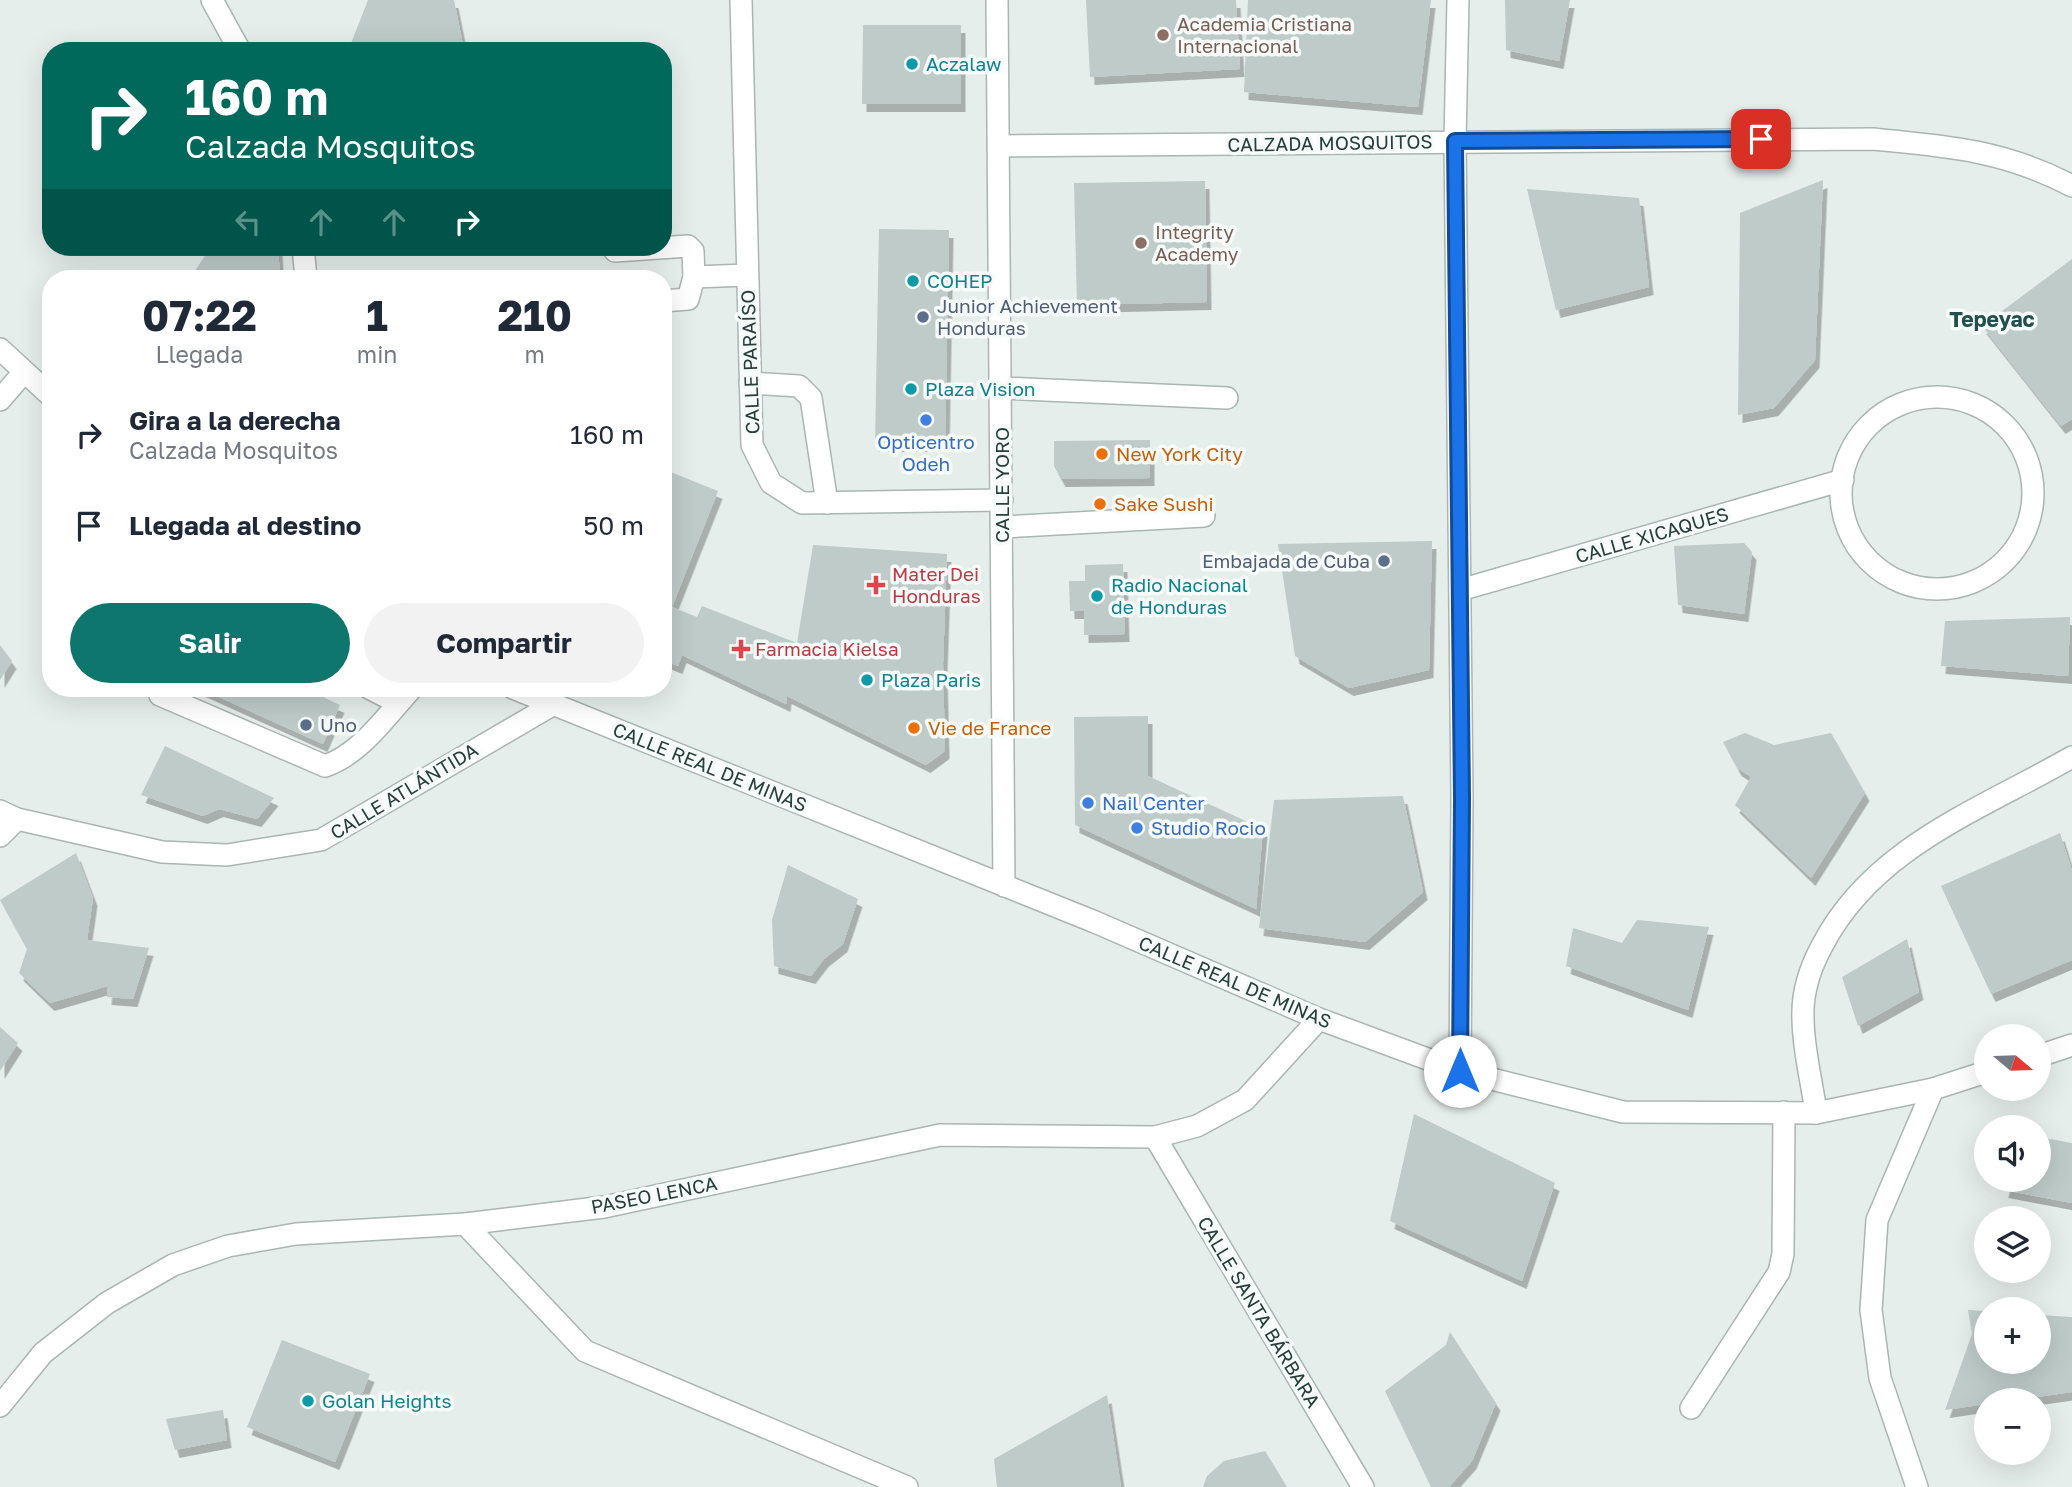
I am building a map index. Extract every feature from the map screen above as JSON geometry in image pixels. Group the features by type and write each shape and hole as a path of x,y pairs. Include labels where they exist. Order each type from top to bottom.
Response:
{"street":[{"path":"212,0 235,42"},
{"name":"CALLE PARAÍSO","path":"741,0 752,446 771,483 802,503 1002,499"},
{"name":"CALLE YORO","path":"998,0 1004,886"},
{"path":"1458,0 1455,141 1460,590 1460,1071"},
{"name":"CALZADA MOSQUITOS","path":"999,146 1872,139 1974,149 2040,169 2072,186"},
{"path":"672,247 688,246 693,251 694,278 688,299 672,300"},
{"path":"694,278 747,275"},
{"path":"0,349 42,388"},
{"path":"0,400 24,372"},
{"path":"750,383 800,386 811,397 827,503"},
{"path":"1002,388 1227,398"},
{"path":"1935,396 1967,400 1994,414 2009,429 2030,465 2034,496 2027,528 2010,556 1985,576 1956,588 1923,589 1893,579 1867,559 1849,533 1841,501 1843,480 1844,469 1856,440 1877,417 1905,402 1935,396"},
{"name":"CALLE XICAQUES","path":"1460,590 1843,480"},
{"path":"1003,527 1204,516"},
{"path":"165,697 325,766 341,761 355,749 403,697"},
{"name":"CALLE REAL DE MINAS","path":"536,697 1004,886 1319,1019 1460,1071 1623,1112 1816,1112 1933,1089 1974,1076"},
{"name":"CALLE ATLÁNTIDA","path":"8,815 162,852 227,855 321,840 554,704"},
{"path":"1816,1112 1802,1017 1810,970 1833,925 1871,878 1922,839 2072,757"},
{"path":"0,836 8,815"},
{"name":"PASEO LENCA","path":"0,1406 43,1353 107,1303 173,1265 228,1247 296,1234 465,1224 604,1207 940,1135 1156,1136 1197,1126 1245,1100 1319,1019"},
{"path":"2051,1052 2072,1045"},
{"path":"1917,1487 1880,1378 1871,1310 1877,1220 1933,1089"},
{"path":"1691,1408 1779,1272 1783,1254 1784,1112"},
{"name":"CALLE SANTA BÁRBARA","path":"1156,1136 1363,1487"},
{"path":"465,1224 585,1351 907,1487"}],"building":[{"path":"368,0 454,0 462,42 352,42"},
{"name":"Academia Cristiana Internacional","path":"1086,0 1236,0 1240,69 1090,77"},
{"path":"1248,0 1431,0 1418,107 1244,92"},
{"path":"1505,0 1570,0 1559,61 1506,50"},
{"name":"Aczalaw","path":"863,25 961,25 961,104 862,104"},
{"path":"1823,180 1815,360 1774,408 1738,415 1740,213"},
{"name":"Integrity Academy","path":"1205,181 1207,302 1077,305 1074,183"},
{"path":"1527,189 1639,198 1649,287 1556,310"},
{"path":"879,229 949,230 945,444 875,444"},
{"path":"205,256 279,256 279,270 195,270"},
{"path":"2072,259 2072,419 2061,426 1982,326"},
{"name":"New York City","path":"1150,440 1150,478 1061,479 1054,466 1054,441"},
{"path":"672,473 718,491 672,607"},
{"path":"1432,541 1429,670 1349,688 1295,656 1278,544"},
{"path":"1744,543 1752,552 1744,614 1678,605 1674,546"},
{"path":"813,545 947,554 943,664 945,751 926,765 787,696 786,704 682,655 678,666 672,664 672,607 697,617 702,606 797,643"},
{"name":"Radio Nacional de Honduras","path":"1123,564 1125,634 1084,635 1084,611 1070,611 1069,581 1085,581 1085,565"},
{"path":"2070,617 2068,676 1941,666 1945,621"},
{"path":"0,645 12,661 0,680"},
{"name":"Uno","path":"219,697 323,697 340,705 323,744"},
{"path":"1148,716 1148,776 1263,829 1256,909 1075,825 1074,717"},
{"path":"1745,733 1774,745 1831,733 1865,793 1811,878 1735,805 1751,777 1737,768 1723,742"},
{"path":"165,746 274,798 257,819 219,809 203,816 141,795"},
{"path":"1403,796 1423,892 1365,942 1259,928 1274,800"},
{"path":"2060,833 2072,871 2072,960 1991,994 1941,886"},
{"path":"76,853 93,898 87,940 149,948 133,999 107,997 108,986 50,1003 19,973 27,949 0,900"},
{"path":"788,865 858,899 843,944 824,959 811,976 774,966 772,920"},
{"path":"1637,920 1709,927 1688,1010 1566,966 1573,928 1622,943"},
{"path":"1907,939 1919,992 1858,1026 1842,977"},
{"path":"0,1027 18,1043 0,1071"},
{"path":"1414,1114 1555,1183 1522,1281 1390,1221"},
{"path":"2051,1139 2072,1143 2072,1203 2014,1192 2051,1192"},
{"path":"1968,1310 1974,1310 1974,1374 2051,1374 2051,1316 2072,1317 2072,1392 2051,1395 2051,1388 1974,1388 1974,1406 1945,1410 1972,1334"},
{"path":"1450,1332 1496,1403 1472,1461 1449,1487 1431,1487 1385,1391 1446,1345"},
{"name":"Golan Heights","path":"282,1340 370,1374 335,1462 247,1427"},
{"path":"1107,1395 1121,1487 997,1487 994,1459"},
{"path":"223,1410 227,1440 175,1450 166,1419"},
{"path":"1265,1451 1287,1487 1203,1487 1207,1476 1224,1461"}],"place":[{"name":"Academia Cristiana Internacional","path":"1163,35"},
{"name":"Aczalaw","path":"912,64"},
{"name":"Integrity Academy","path":"1141,243"},
{"name":"COHEP","path":"913,281"},
{"name":"Junior Achievement Honduras","path":"923,317"},
{"name":"Plaza Vision","path":"911,389"},
{"name":"Opticentro Odeh","path":"926,420"},
{"name":"New York City","path":"1102,454"},
{"name":"Sake Sushi","path":"1100,504"},
{"name":"Embajada de Cuba","path":"1384,561"},
{"name":"Mater Dei Honduras","path":"876,585"},
{"name":"Radio Nacional de Honduras","path":"1097,596"},
{"name":"Farmacia Kielsa","path":"741,649"},
{"name":"Plaza Paris","path":"867,680"},
{"name":"Uno","path":"306,725"},
{"name":"Vie de France","path":"914,728"},
{"name":"Nail Center","path":"1088,803"},
{"name":"Studio Rocio","path":"1137,828"},
{"name":"Golan Heights","path":"308,1401"}],"district":[{"name":"Tepeyac","path":"1992,320"}],"route":[{"path":"1460,1071 1462,798 1455,141 1761,139"}]}
